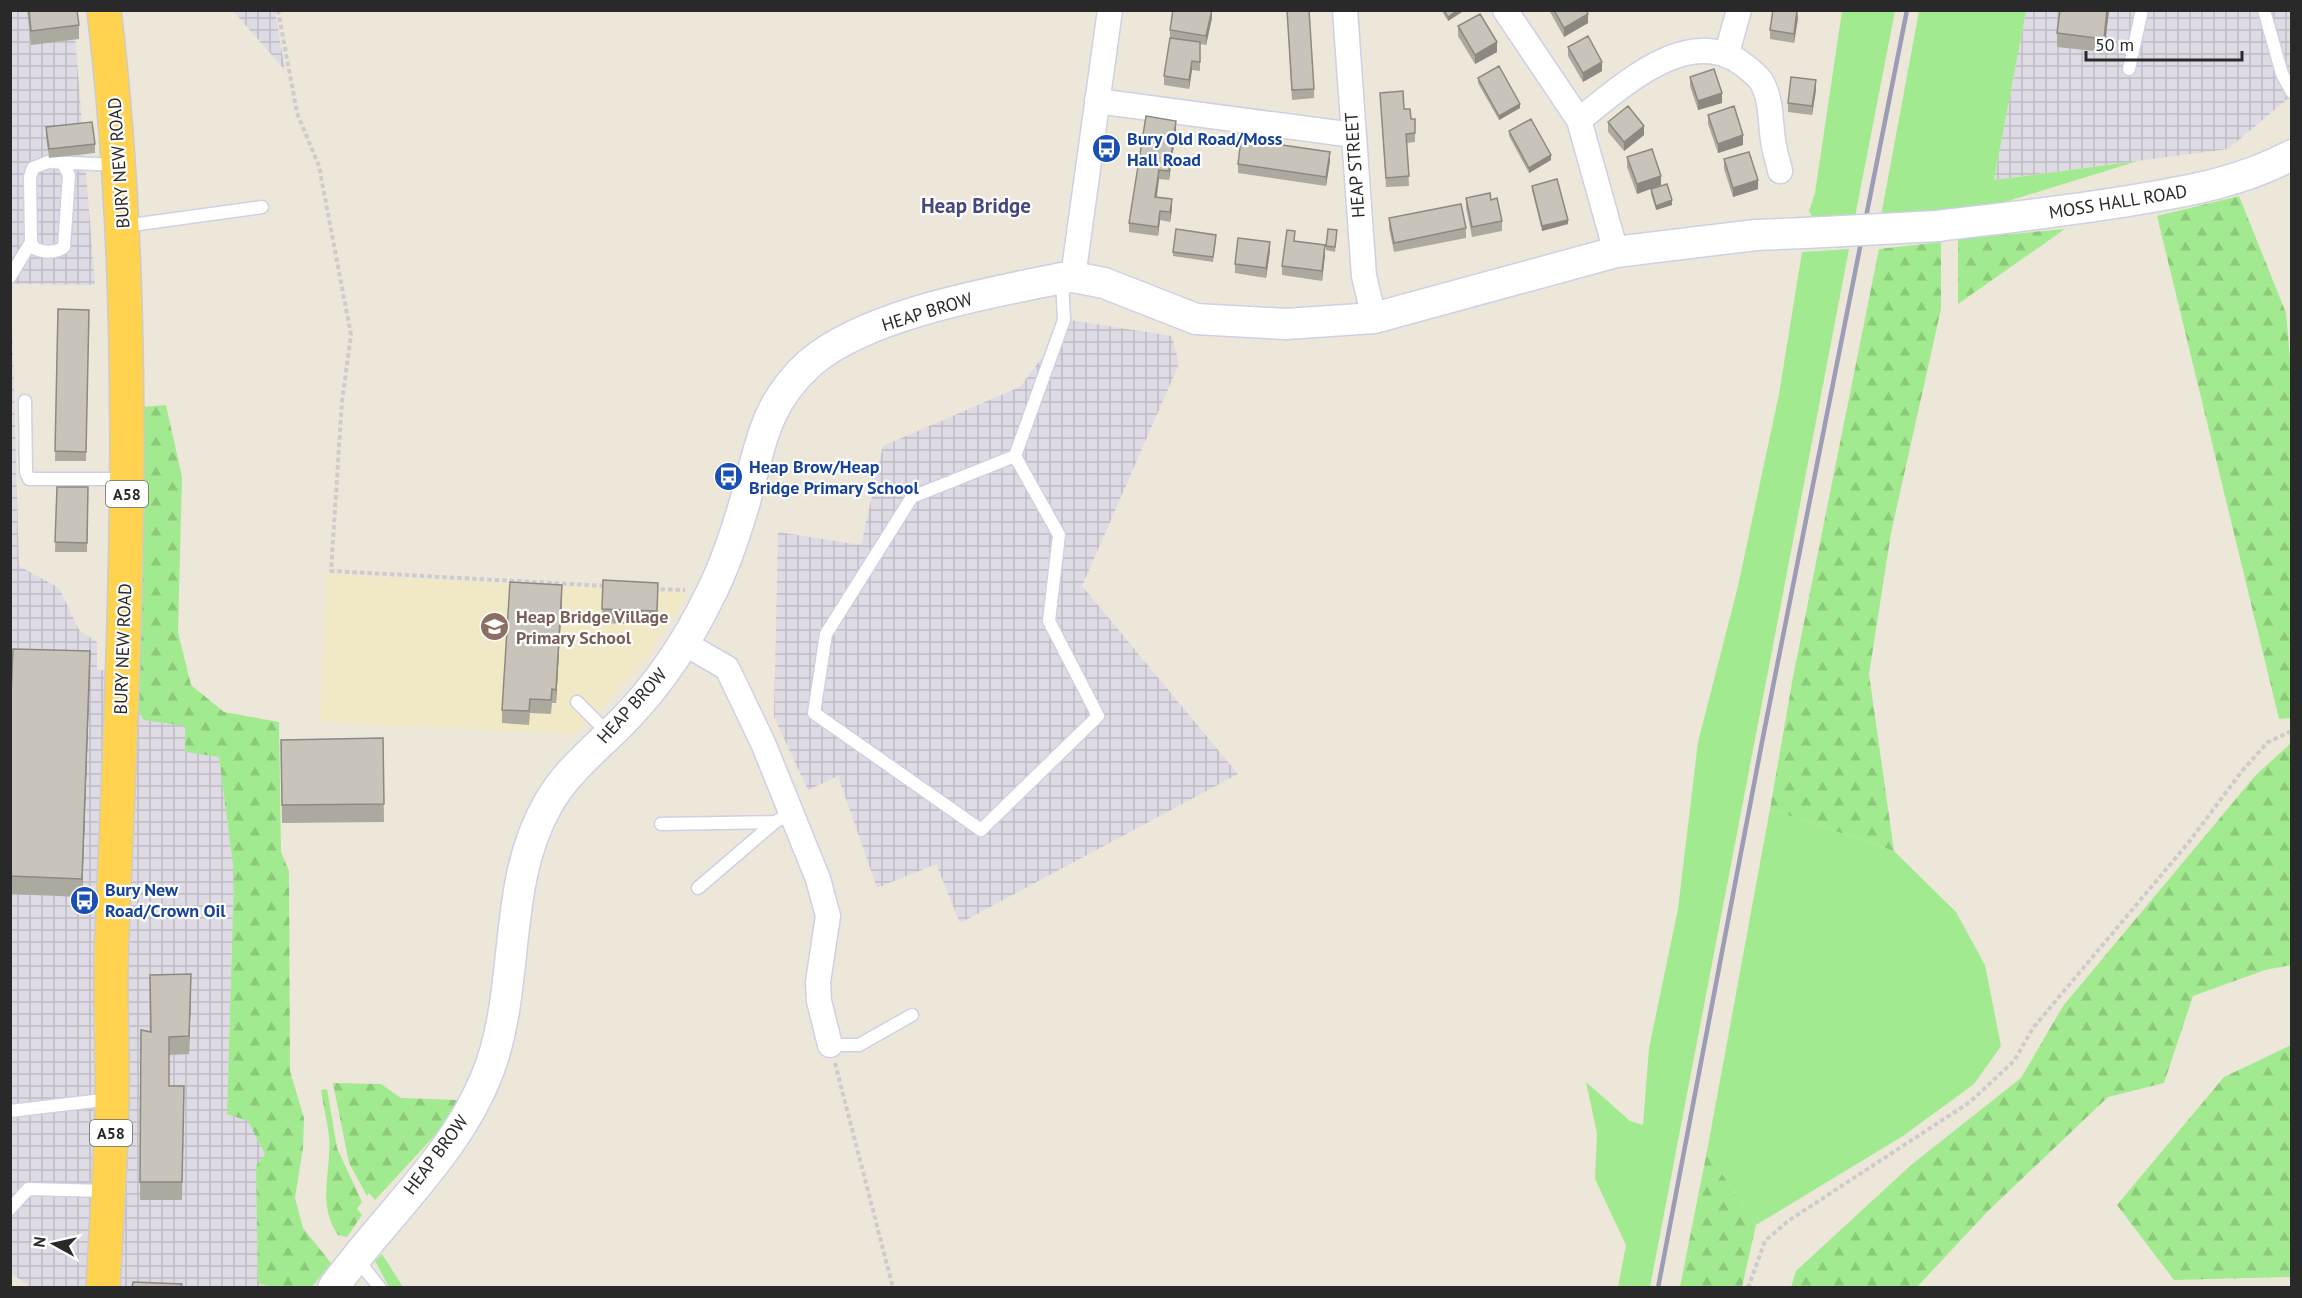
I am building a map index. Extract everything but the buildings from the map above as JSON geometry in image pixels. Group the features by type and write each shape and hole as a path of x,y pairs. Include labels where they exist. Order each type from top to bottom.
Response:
{"highway":[{"name":"BURY NEW ROAD","path":"103,1287 112,1099 110,978 125,636 127,479 124,226 104,10"}],"street":[{"path":"1067,277 1110,10"},
{"name":"HEAP STREET","path":"1345,10 1364,276 1374,318"},
{"path":"1505,10 1579,120 1616,252"},
{"path":"1727,53 1739,10"},
{"path":"1579,120 1640,72 1697,51 1727,53 1761,82 1770,110 1773,140 1780,171"},
{"path":"1097,101 1353,135"},
{"name":"MOSS HALL ROAD","path":"1067,277 1104,283 1196,319 1286,324 1374,318 1616,252 1756,235 1938,226 2081,209 2212,187 2255,173 2292,155"},
{"name":"HEAP BROW","path":"333,1287 452,1139 469,1111 492,1060 504,1016 524,868 548,804 577,765 658,680 684,643 712,592 744,505 763,429 772,409 794,379 829,348 879,326 963,299 1067,277"},
{"path":"684,643 727,668 784,817 818,879 828,916 825,954 818,982 822,1017 830,1045"}],"lane":[{"path":"2129,69 2142,10"},
{"path":"2264,10 2282,74 2292,92"},
{"path":"63,164 69,175 64,247 44,252 34,248 31,242 30,177 33,168 48,162 119,165"},
{"path":"124,226 262,207"},
{"path":"10,277 31,242"},
{"path":"1015,456 1059,535 1049,621 1098,716 981,830 814,713 826,634 912,497 1015,456 1064,320 1067,277"},
{"path":"25,401 26,472 29,479 127,479"},
{"path":"577,702 609,734"},
{"path":"661,824 784,817"},
{"path":"698,888 784,817"},
{"path":"830,1045 859,1045 912,1015"},
{"path":"11,1109 112,1099"},
{"path":"10,1209 28,1189 108,1191"},
{"path":"355,1257 380,1287"}],"path":[{"path":"278,10 297,113 322,176 351,335 342,401 331,571 618,587"},
{"path":"641,588 712,592"},
{"path":"1748,1287 1765,1242 1788,1221 1970,1102 2014,1061 2033,1028 2189,842 2242,771 2268,742 2292,731"},
{"path":"830,1045 893,1287"}],"shaded area":[{"path":"10,11 73,11 95,285 11,284 19,566 59,588 79,630 97,642 97,670 135,670 185,726 219,757 234,873 227,1113 248,1120 265,1154 256,1166 258,1282 273,1287 30,1287 11,1273"},
{"path":"233,11 275,11 285,70"},
{"path":"2026,11 2291,11 2291,96 2228,149 1994,180"},
{"path":"1070,320 1172,336 1179,364 1082,586 1238,774 960,923 936,864 877,888 838,776 808,790 774,717 778,532 861,545 883,446 1020,387"},
{"name":"Heap Bridge Village Primary School","path":"326,574 688,594 645,660 575,734 320,722"}],"green space":[{"path":"1842,11 1895,11 1855,217 1813,218 1809,211 1815,193"},
{"path":"1919,11 2026,11 1994,180 2138,161 1979,210 1881,216"},
{"path":"2239,196 2286,313 2292,382 2292,718 2279,719 2157,216"},
{"path":"2065,229 1958,304 1958,239"},
{"path":"1941,242 1941,309 1891,533 1869,674 1894,851 1770,809 1793,677 1879,249"},
{"path":"1849,249 1650,1287 1618,1287 1626,1245 1595,1179 1597,1133 1586,1082 1630,1121 1643,1125 1649,1048 1678,909 1698,742 1738,586 1779,394 1802,252"},
{"path":"166,405 182,477 178,632 191,685 224,712 279,722 281,852 289,871 290,1071 304,1118 303,1148 295,1198 303,1228 331,1263 312,1287 273,1287 258,1283 256,1166 265,1154 248,1121 227,1114 234,873 219,757 185,752 185,726 144,720 136,708 141,407"},
{"path":"2291,743 2291,965 2265,970 2193,996 2164,1083 2108,1097 1988,1211 1917,1287 1791,1287 1796,1271 1911,1165 2021,1078 2063,1006 2255,776"},
{"path":"1770,809 1894,851 1956,912 1985,965 2001,1046 1974,1084 1903,1136 1756,1225 1707,1151"},
{"path":"2291,1045 2291,1277 2174,1280 2117,1205 2224,1077"},
{"path":"333,1083 381,1084 401,1098 458,1100 437,1133 375,1200 369,1193 367,1196 349,1163"},
{"path":"327,1089 337,1148 362,1202 357,1209 362,1215 347,1237 338,1235 331,1223 326,1199 329,1136 321,1090"},
{"path":"1707,1151 1756,1225 1742,1287 1680,1287"},
{"path":"382,1254 403,1287 389,1287 375,1261"}],"railway":[{"path":"1658,1288 1763,737 1907,10"}],"place":[{"name":"Bury Old Road/Moss Hall Road","path":"1106,149"},
{"name":"Heap Brow/Heap Bridge Primary School","path":"728,477"},
{"name":"Heap Bridge Village Primary School","path":"495,627"},
{"name":"Bury New Road/Crown Oil","path":"84,900"}],"district":[{"name":"Heap Bridge","path":"976,206"}]}
